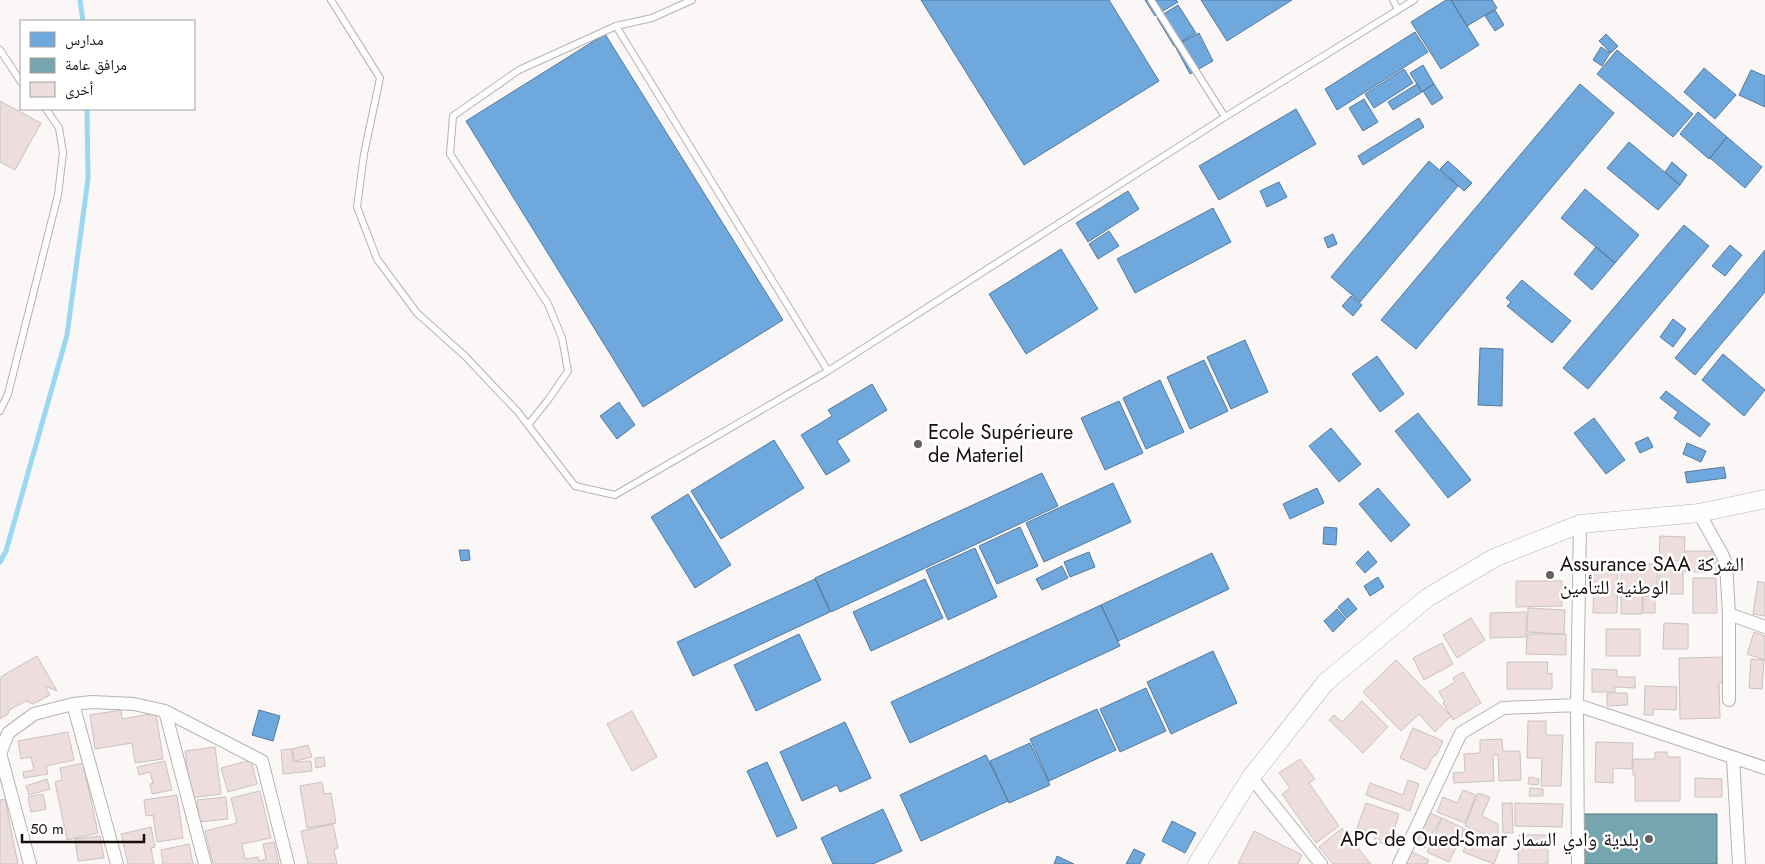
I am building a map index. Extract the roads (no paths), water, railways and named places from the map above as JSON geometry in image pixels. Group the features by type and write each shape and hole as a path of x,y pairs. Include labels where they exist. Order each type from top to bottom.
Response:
{"main road":[{"path":"1197,864 1251,777 1326,682 1427,598 1494,558 1580,524 1699,513 1765,499"}],"street":[{"path":"1699,513 1726,564 1729,614 1729,700"},
{"path":"1578,864 1577,705 1580,524"},
{"path":"1729,614 1765,627"},
{"path":"30,864 0,754 8,733 34,714 73,704 92,702 134,704 165,711 262,761 288,864"},
{"path":"73,704 117,864"},
{"path":"1398,864 1461,733 1503,708 1577,705 1765,768"},
{"path":"165,711 204,864"},
{"path":"1733,758 1739,864"},
{"path":"1251,777 1321,864"}],"lane":[{"path":"331,0 380,78 364,154 356,207 377,259 417,313 466,356 528,425 575,486 614,495 828,371 1224,117 1414,0"},
{"path":"528,425 568,371 562,338 548,304 450,154 453,116 519,70 616,26 652,18 692,0"},
{"path":"1151,0 1224,117"},
{"path":"1392,0 1398,10"},
{"path":"616,26 828,371"},
{"path":"0,50 20,80"},
{"path":"0,411 8,394 58,195 63,153 59,128 47,110"}],"waterway":[{"path":"80,0 83,20"},
{"path":"0,562 6,551 67,335 88,179 87,110"}],"place":[{"name":"Ecole Supérieure de Materiel","path":"918,444"},
{"name":"Assurance SAA الشركة الوطنية للتأمين","path":"1550,575"},
{"name":"APC de Oued-Smar بلدية وادي السمار","path":"1649,839"}]}
